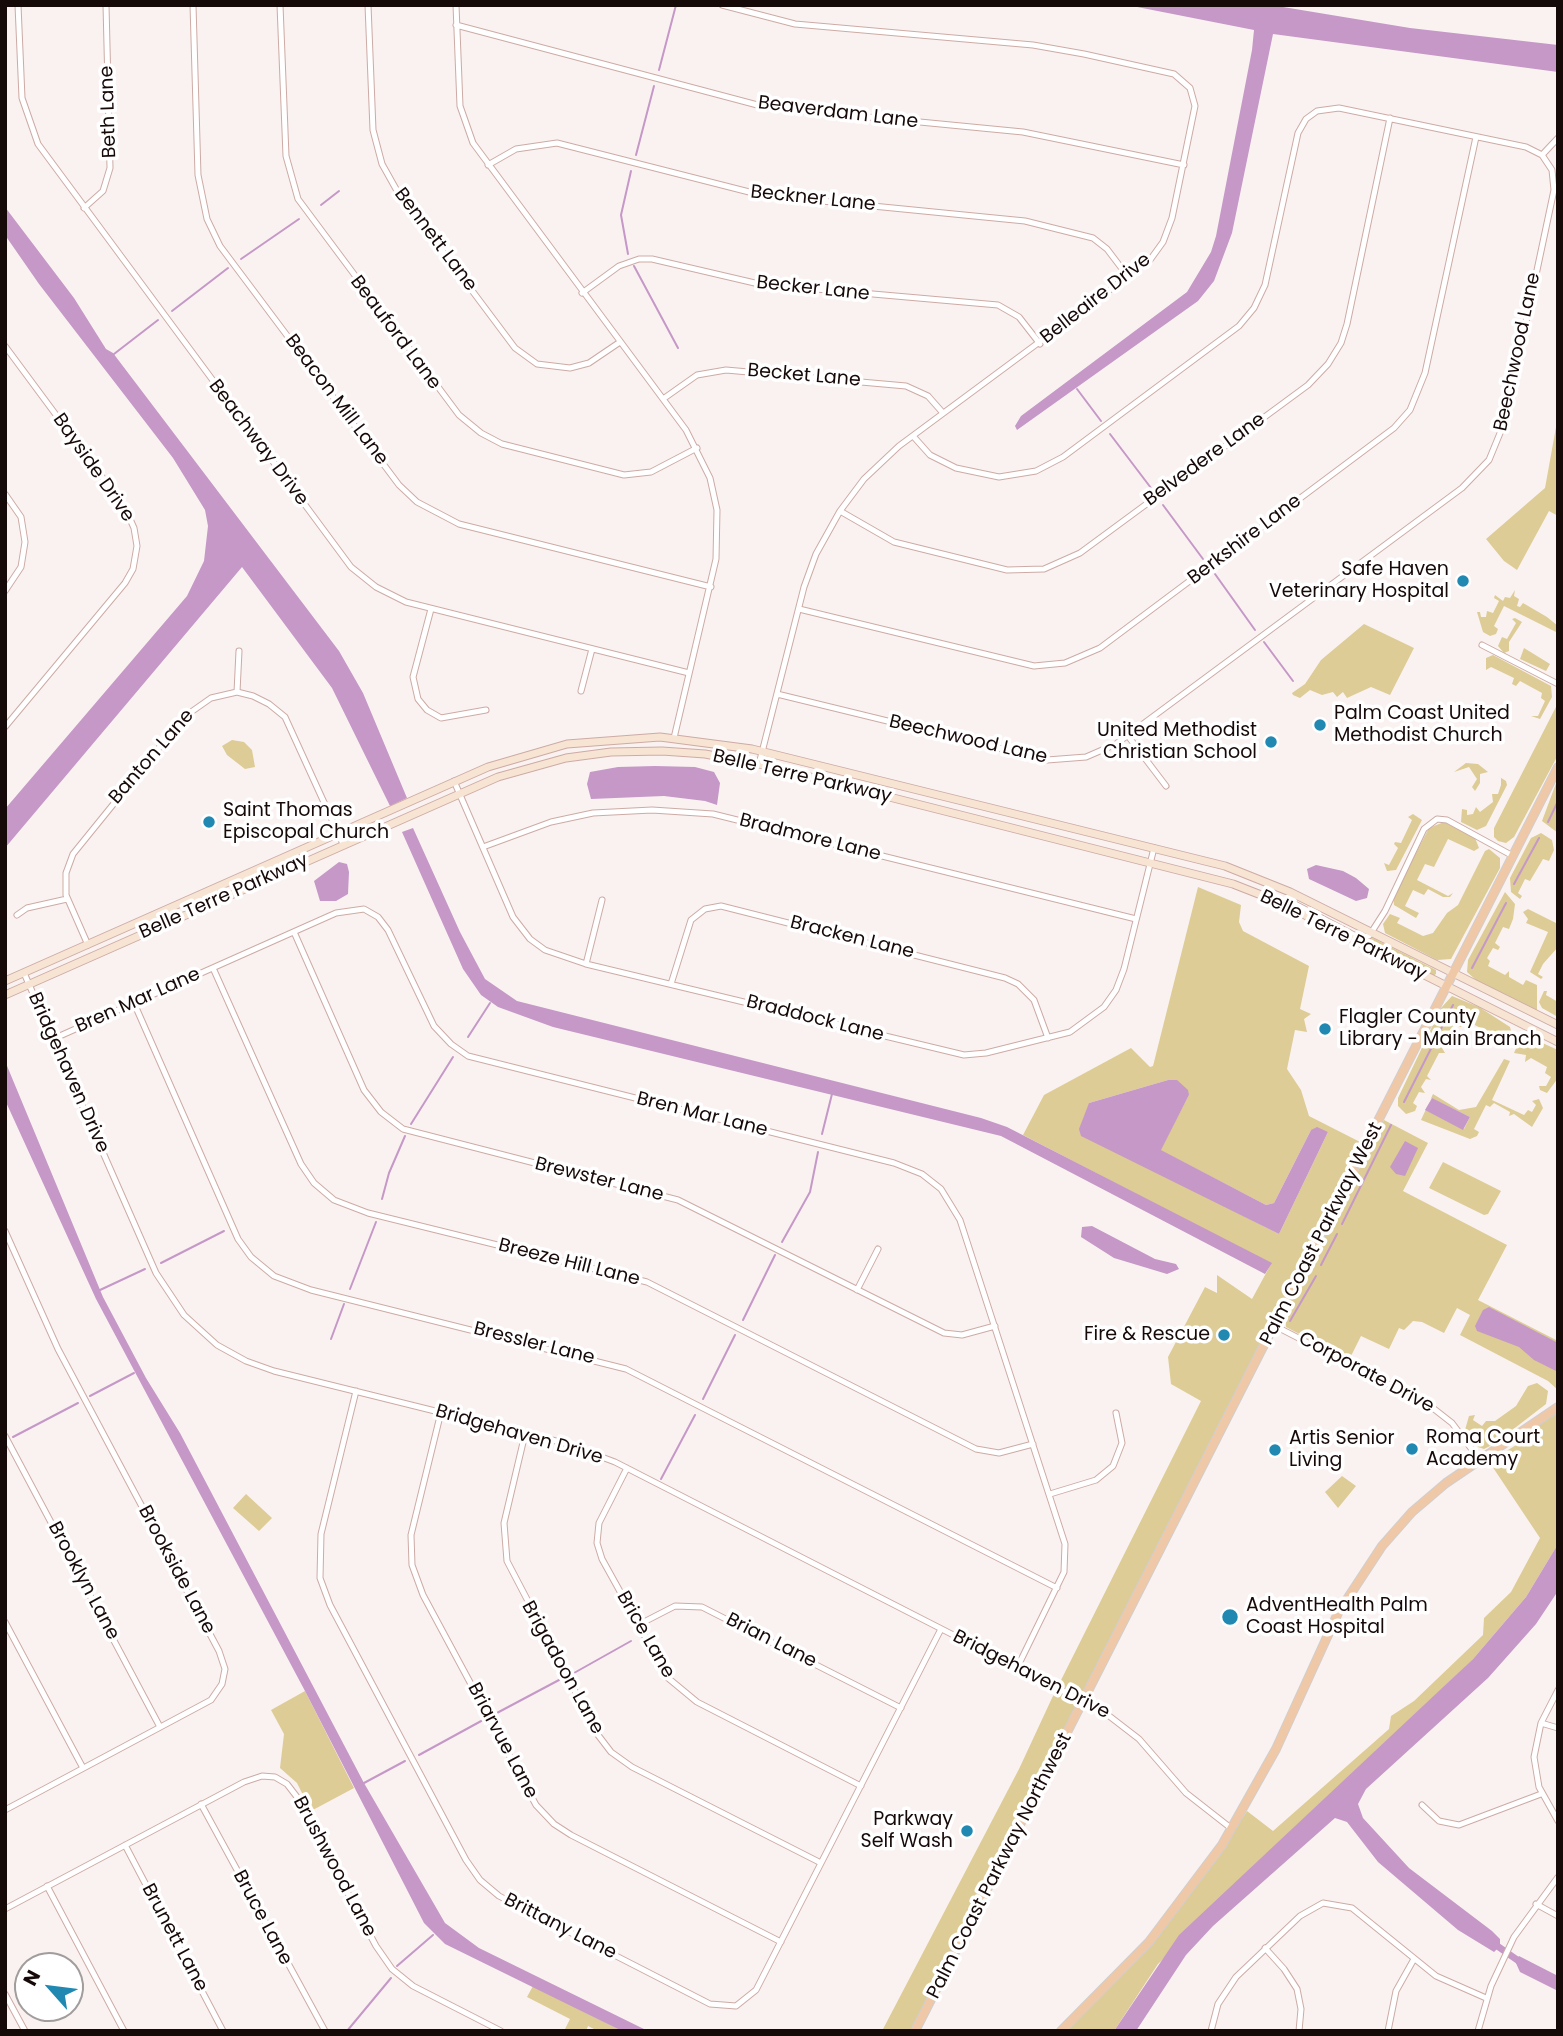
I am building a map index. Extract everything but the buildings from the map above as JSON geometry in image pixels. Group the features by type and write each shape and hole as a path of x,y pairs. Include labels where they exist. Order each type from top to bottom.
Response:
{"main road":[{"name":"Belle Terre Parkway","path":"5,981 338,832 509,759 567,744 626,737 674,738 762,752 1154,848 1259,877 1558,1025"},
{"name":"Belle Terre Parkway","path":"5,995 343,844 459,794 528,768 611,752 683,752 759,764 1233,884 1279,902 1558,1042"},
{"name":"Palm Coast Parkway West","path":"1084,1701 1558,767"},
{"path":"187,899 192,911"},
{"path":"1061,2031 1149,1942 1198,1880 1232,1829 1269,1763 1332,1625 1362,1573 1412,1512 1479,1458 1558,1407"},
{"name":"Palm Coast Parkway Northwest","path":"915,2031 1084,1701"}],"street":[{"name":"Beachway Drive","path":"18,5 22,98 29,124 42,151 346,562 383,592 431,609 689,673"},
{"name":"Beth Lane","path":"84,208 103,191 110,168 106,5"},
{"name":"Beacon Mill Lane","path":"193,5 198,175 207,219 220,246 399,485 416,502 459,524 710,587"},
{"name":"Beauford Lane","path":"280,5 287,168 298,199 459,415 481,433 502,444 625,475 651,472 697,448"},
{"name":"Bennett Lane","path":"368,5 373,130 382,164 396,189 516,348 537,364 563,369 589,363 620,342"},
{"path":"456,5 462,114 473,143 663,399 697,448 710,478 717,510 718,533 710,587 674,738"},
{"name":"Belleaire Drive","path":"722,5 795,24 1033,45 1170,73 1187,84 1195,102 1184,165 1166,236 1150,260 913,436 875,468 840,511 816,554 759,764"},
{"name":"Beaverdam Lane","path":"456,24 765,107 1023,132 1184,165"},
{"path":"913,436 938,460 987,475 1019,475 1054,463 1235,330 1250,314 1265,285 1295,145 1306,119 1329,107 1530,148 1542,155 1558,138"},
{"name":"Belvedere Lane","path":"840,511 894,542 1007,570 1044,569 1080,553 1313,381 1332,359 1347,324 1390,118"},
{"name":"Berkshire Lane","path":"799,609 1034,666 1065,663 1100,648 1386,435 1410,410 1426,373 1476,137"},
{"name":"Beckner Lane","path":"488,165 524,147 562,144 761,195 1025,221 1093,238 1107,249 1129,278"},
{"name":"Beechwood Lane","path":"777,694 1047,760 1068,760 1094,755 1128,736 1462,488 1489,460 1505,421 1553,190 1552,170 1542,155"},
{"name":"Becker Lane","path":"582,293 619,266 639,259 652,259 759,284 998,305 1019,317 1040,344"},
{"name":"Bayside Drive","path":"5,346 125,508 134,528 137,546 133,569 125,583 5,727"},
{"name":"Becket Lane","path":"663,399 696,375 726,370 906,386 928,396 943,413"},
{"path":"5,494 21,517 26,542 21,567 5,591"},
{"path":"431,609 414,677 418,699 427,710 441,718 486,710"},
{"path":"1482,645 1558,684"},
{"path":"581,691 592,649"},
{"path":"239,651 237,692 262,700 285,718 343,844"},
{"name":"Banton Lane","path":"88,945 67,899 68,868 82,841 191,710 211,698 237,692"},
{"path":"1128,736 1166,786"},
{"name":"Braddock Lane","path":"454,781 513,917 525,935 551,953 586,964 964,1055 986,1053 1077,1028 1111,999 1125,969 1154,848"},
{"name":"Bradmore Lane","path":"483,847 551,822 593,813 652,810 713,814 1136,919"},
{"path":"1279,902 1293,904 1358,937 1373,933 1424,829 1433,819 1447,820 1513,856"},
{"path":"17,915 27,908 67,899"},
{"path":"586,964 602,900"},
{"name":"Bracken Lane","path":"671,984 688,924 699,912 721,906 1006,978 1018,984 1034,1000 1048,1038"},
{"name":"Bren Mar Lane","path":"53,1039 345,909 359,908 375,914 388,930 431,1022 450,1044 473,1058 894,1163 922,1174 941,1189 956,1211 1066,1549 1065,1568 1057,1588 1017,1668"},
{"name":"Brewster Lane","path":"293,932 364,1090 380,1112 397,1126 426,1137 678,1200 948,1334 967,1334 995,1325"},
{"name":"Breeze Hill Lane","path":"213,968 301,1164 314,1183 334,1200 368,1213 647,1282 976,1448 1005,1452 1033,1444"},
{"name":"Bridgehaven Drive","path":"24,973 156,1273 184,1315 217,1345 246,1361 578,1447 627,1468 1084,1701 1134,1734 1186,1793 1232,1829"},
{"name":"Bressler Lane","path":"134,1003 238,1239 251,1257 274,1276 312,1290 626,1369 1057,1588"},
{"name":"Brookside Lane","path":"5,1231 58,1349 223,1660 224,1677 214,1698 5,1809"},
{"path":"857,1290 878,1249"},
{"name":"Corporate Drive","path":"1275,1326 1429,1405 1452,1423 1479,1458"},
{"name":"Brittany Lane","path":"356,1391 321,1534 320,1578 330,1605 475,1874 499,1896 719,2007 736,2006 751,1997 941,1629"},
{"name":"Briarvue Lane","path":"440,1412 411,1535 414,1572 423,1595 536,1805 564,1830 781,1942"},
{"path":"1050,1494 1096,1480 1113,1466 1122,1443 1116,1413"},
{"name":"Brigadoon Lane","path":"526,1434 504,1523 507,1561 598,1735 611,1752 632,1767 821,1863"},
{"name":"Brooklyn Lane","path":"5,1436 160,1727"},
{"name":"Brice Lane","path":"627,1468 601,1519 597,1539 600,1555 661,1668 685,1695 861,1786"},
{"name":"Brian Lane","path":"638,1625 675,1606 702,1607 901,1708"},
{"path":"5,1622 83,1768"},
{"path":"1558,1690 1541,1723 1534,1757 1541,1794 1558,1821"},
{"path":"1541,1723 1558,1728"},
{"name":"Brushwood Lane","path":"5,1909 258,1776 275,1777 287,1784 300,1802 388,1963 413,1986 501,2031"},
{"path":"1422,1805 1439,1821 1459,1825 1541,1794"},
{"name":"Bruce Lane","path":"201,1804 324,2031"},
{"name":"Brunett Lane","path":"124,1845 223,2031"},
{"path":"1478,2031 1486,1998 1499,1964 1535,1904 1558,1877"},
{"path":"47,1886 124,2031"},
{"path":"1211,2031 1216,2011 1226,1990 1265,1948 1306,1911 1318,1904 1334,1903 1356,1910 1447,1983 1486,1998"},
{"path":"1535,1904 1558,1916"},
{"path":"1265,1948 1297,1989 1301,2009 1299,2031"},
{"path":"1388,2031 1399,1983 1414,1959"},
{"path":"5,1994 25,2031"}],"shaded area":[{"path":"1127,5 1271,5 1410,28 1558,45 1558,72 1273,34 1232,233 1214,281 1198,301 1017,430 1015,426 1021,416 1187,292 1211,252 1216,236 1254,30"},
{"path":"5,207 74,298 106,349 113,353 339,651 363,693 407,798 390,806 332,688 242,567 5,848 5,809 187,596 204,561 208,526 205,510 173,458 39,284 5,235"},
{"path":"1558,416 1558,516 1549,511 1517,570 1504,561 1486,539 1545,488"},
{"path":"1515,590 1514,596 1519,599 1517,606 1520,607 1523,603 1547,617 1558,626 1558,633 1504,606 1494,626 1498,629 1496,634 1490,636 1483,632 1477,612 1480,612 1481,617 1486,617 1487,611 1493,613 1499,601 1494,598 1495,595 1503,601 1505,597 1510,598"},
{"path":"1512,619 1522,622 1509,642 1509,651 1504,653 1498,646 1502,637 1507,639 1516,623"},
{"path":"1364,624 1414,648 1390,695 1371,687 1347,698 1343,692 1337,697 1333,692 1322,695 1310,690 1300,698 1293,695 1292,693 1305,684 1321,660"},
{"path":"1524,648 1550,664 1546,671 1520,659"},
{"path":"1493,655 1551,686 1552,697 1540,719 1531,716 1538,716 1545,701 1541,698 1542,693 1520,681 1516,686 1512,684 1514,678 1491,667 1486,670 1486,658"},
{"path":"1558,703 1558,755 1514,837 1506,843 1498,841 1494,837 1494,828"},
{"path":"232,740 244,742 252,750 255,767 245,769 227,755 222,746"},
{"path":"1466,763 1478,764 1488,772 1480,774 1480,783 1475,791 1472,787 1477,779 1469,767 1454,772"},
{"path":"618,767 695,767 714,772 720,783 717,805 664,796 591,799 587,784 590,772"},
{"path":"1498,776 1506,781 1507,785 1486,826 1477,830 1461,822 1462,809 1467,810 1467,815 1473,814 1476,807 1480,812 1493,802 1492,794 1498,794 1501,785 1501,778"},
{"path":"1558,778 1558,833 1542,821"},
{"path":"1413,814 1422,820 1396,870 1387,871 1384,863 1389,865 1398,848 1394,844 1401,843 1412,820 1408,817"},
{"path":"1444,822 1475,838 1479,848 1474,851 1448,839 1434,867 1425,864 1417,880 1448,896 1453,893 1450,897 1443,897 1428,889 1424,895 1413,890 1405,906 1419,913 1416,918 1394,905 1393,897 1429,828"},
{"path":"413,828 460,932 485,979 517,1001 981,1118 1007,1127 1272,1263 1265,1274 1001,1136 553,1027 498,1007 481,995 463,969 402,832"},
{"path":"1541,833 1552,840 1554,850 1549,861 1543,859 1530,881 1525,879 1518,893 1522,896 1520,899 1511,892 1510,878 1531,838"},
{"path":"1489,849 1500,858 1500,868 1451,959 1437,960 1385,933 1383,924 1390,914 1400,918 1397,923 1423,936 1433,933 1447,913 1458,905 1485,851"},
{"path":"339,862 347,864 348,894 336,901 320,901 314,881"},
{"path":"1316,865 1343,871 1356,878 1369,889 1367,898 1356,901 1309,879 1307,869"},
{"path":"1198,887 1241,905 1239,922 1243,931 1309,966 1300,1009 1311,1014 1304,1019 1307,1032 1295,1030 1287,1069 1301,1090 1309,1116 1364,1144 911,2031 882,2031 1019,1769 1201,1401 1171,1384 1168,1357 1205,1287 1217,1293 1217,1275 1252,1299 1271,1264 1023,1135 1044,1095 1131,1048 1150,1067 1153,1066","holes":["1168,1080 1189,1095 1160,1150 1266,1205 1274,1203 1311,1130 1328,1132 1279,1234 1212,1200 1089,1103"]},
{"path":"1505,892 1515,904 1513,919 1509,929 1503,927 1495,943 1500,947 1498,950 1493,948 1487,958 1490,961 1488,966 1505,975 1509,971 1509,977 1523,985 1526,980 1537,985 1537,1010 1476,980 1467,972 1468,960"},
{"path":"1528,909 1558,924 1558,947 1543,964 1538,974 1543,977 1541,979 1530,972 1548,932 1526,923 1528,919 1523,912"},
{"path":"1373,938 1436,970 1436,974 1433,976 1363,940"},
{"path":"1544,991 1558,1002 1558,1017 1542,1008 1539,1002"},
{"path":"1452,996 1479,1007 1510,1027 1513,1038 1507,1048 1503,1046 1504,1040 1465,1020 1461,1027 1454,1024 1442,1048 1445,1053 1439,1053 1427,1076 1431,1080 1426,1079 1421,1087 1425,1093 1419,1092 1413,1103 1417,1106 1415,1111 1406,1114 1398,1106 1398,1098 1441,1008"},
{"path":"1529,1037 1558,1050 1558,1078 1547,1093 1540,1090 1539,1086 1546,1086 1551,1077 1545,1073 1547,1067 1531,1058 1525,1062 1526,1055 1514,1053 1519,1042"},
{"path":"1504,1059 1510,1061 1492,1100 1524,1115 1528,1110 1532,1112 1536,1105 1532,1101 1539,1099 1543,1108 1532,1127 1514,1114 1509,1116 1510,1112 1494,1103 1490,1107 1486,1105 1474,1129 1479,1132 1470,1139 1421,1120 1430,1101 1426,1110 1464,1129 1470,1117 1431,1098 1433,1094 1459,1110 1476,1107"},
{"path":"5,1061 103,1297 146,1378 180,1433 364,1783 445,1923 479,1948 648,2031 622,2031 445,1944 424,1923 305,1691 96,1299 5,1100"},
{"path":"1168,1080 1177,1080 1188,1090 1189,1095 1161,1150 1266,1205 1274,1203 1311,1130 1317,1127 1328,1132 1279,1234 1081,1136 1079,1129 1089,1103"},
{"path":"1432,1098 1470,1117 1463,1130 1425,1110"},
{"path":"1384,1120 1428,1143 1403,1191 1507,1245 1478,1300 1558,1341 1558,1390 1548,1381 1460,1335 1470,1315 1457,1308 1444,1333 1422,1322 1413,1321 1404,1330 1399,1328 1389,1349 1361,1336 1349,1360 1286,1327 1285,1314"},
{"path":"1405,1141 1418,1148 1405,1176 1396,1174 1390,1167"},
{"path":"1443,1162 1501,1191 1488,1214 1484,1215 1429,1188"},
{"path":"1092,1226 1155,1259 1176,1264 1179,1269 1167,1274 1114,1258 1081,1237 1082,1227"},
{"path":"1489,1307 1558,1343 1558,1372 1534,1360 1519,1347 1477,1331 1475,1326 1483,1310"},
{"path":"1537,1383 1548,1391 1546,1404 1494,1444 1484,1449 1478,1447 1465,1430 1469,1416 1475,1415 1473,1420 1482,1426 1486,1421 1495,1421 1516,1406 1528,1386"},
{"path":"1558,1412 1558,1544 1526,1597 1473,1659 1158,1964 1114,2031 1066,2031 1149,1948 1208,1871 1247,1811 1273,1831 1389,1729 1391,1716 1414,1701 1483,1635 1484,1618 1511,1592 1540,1538 1492,1466 1497,1463 1495,1458 1526,1439 1532,1429"},
{"path":"1342,1476 1356,1486 1338,1508 1325,1492"},
{"path":"246,1494 272,1518 259,1531 233,1508"},
{"path":"1558,1544 1558,1591 1536,1624 1488,1678 1366,1789 1358,1804 1363,1818 1409,1868 1492,1931 1500,1939 1500,1946 1494,1952 1458,1930 1378,1862 1347,1822 1335,1818 1213,1926 1186,1955 1136,2031 1114,2031 1179,1935 1473,1659 1526,1597"},
{"path":"305,1691 354,1788 311,1811 297,1783 280,1768 284,1734 271,1710"},
{"path":"1519,1956 1558,1976 1558,1991 1520,1972 1515,1961"},
{"path":"533,1986 622,2031 598,2031 588,2026 586,2031 564,2031 570,2019 527,1997"}],"waterway":[{"path":"659,70 676,5"},
{"path":"636,155 654,86"},
{"path":"628,254 621,215 631,171"},
{"path":"321,205 339,191"},
{"path":"241,259 299,219"},
{"path":"634,266 678,348"},
{"path":"172,311 228,268"},
{"path":"114,354 158,320"},
{"path":"1077,389 1101,421"},
{"path":"1110,434 1151,488"},
{"path":"1163,505 1203,559"},
{"path":"1215,574 1255,630"},
{"path":"1264,642 1293,681"},
{"path":"1548,822 1558,801"},
{"path":"1514,884 1539,838"},
{"path":"1472,968 1506,903"},
{"path":"468,1037 490,1003"},
{"path":"1404,1102 1453,1005"},
{"path":"411,1124 453,1057"},
{"path":"822,1134 832,1094"},
{"path":"1342,1224 1391,1125"},
{"path":"382,1199 389,1173 405,1136"},
{"path":"782,1242 810,1192 818,1152"},
{"path":"350,1289 376,1222"},
{"path":"161,1263 224,1231"},
{"path":"1321,1265 1337,1234"},
{"path":"743,1320 775,1255"},
{"path":"100,1290 145,1269"},
{"path":"1290,1321 1316,1276"},
{"path":"331,1339 344,1304"},
{"path":"703,1399 735,1335"},
{"path":"90,1396 134,1373"},
{"path":"13,1437 78,1403"},
{"path":"661,1479 695,1415"},
{"path":"574,1673 631,1641"},
{"path":"495,1714 559,1680"},
{"path":"419,1755 483,1720"},
{"path":"364,1783 405,1761"},
{"path":"397,1966 433,1935"},
{"path":"1493,1943 1523,1964"},
{"path":"347,2031 391,1978"}],"place":[{"name":"Safe Haven Veterinary Hospital","path":"1463,581"},
{"name":"Palm Coast United Methodist Church","path":"1320,725"},
{"name":"United Methodist Christian School","path":"1271,742"},
{"name":"Saint Thomas Episcopal Church","path":"209,822"},
{"name":"Flagler County Library - Main Branch","path":"1325,1029"},
{"name":"Fire & Rescue","path":"1224,1335"},
{"name":"Roma Court Academy","path":"1412,1449"},
{"name":"Artis Senior Living","path":"1275,1450"},
{"name":"AdventHealth Palm Coast Hospital","path":"1230,1617"},
{"name":"Parkway Self Wash","path":"967,1831"}]}
